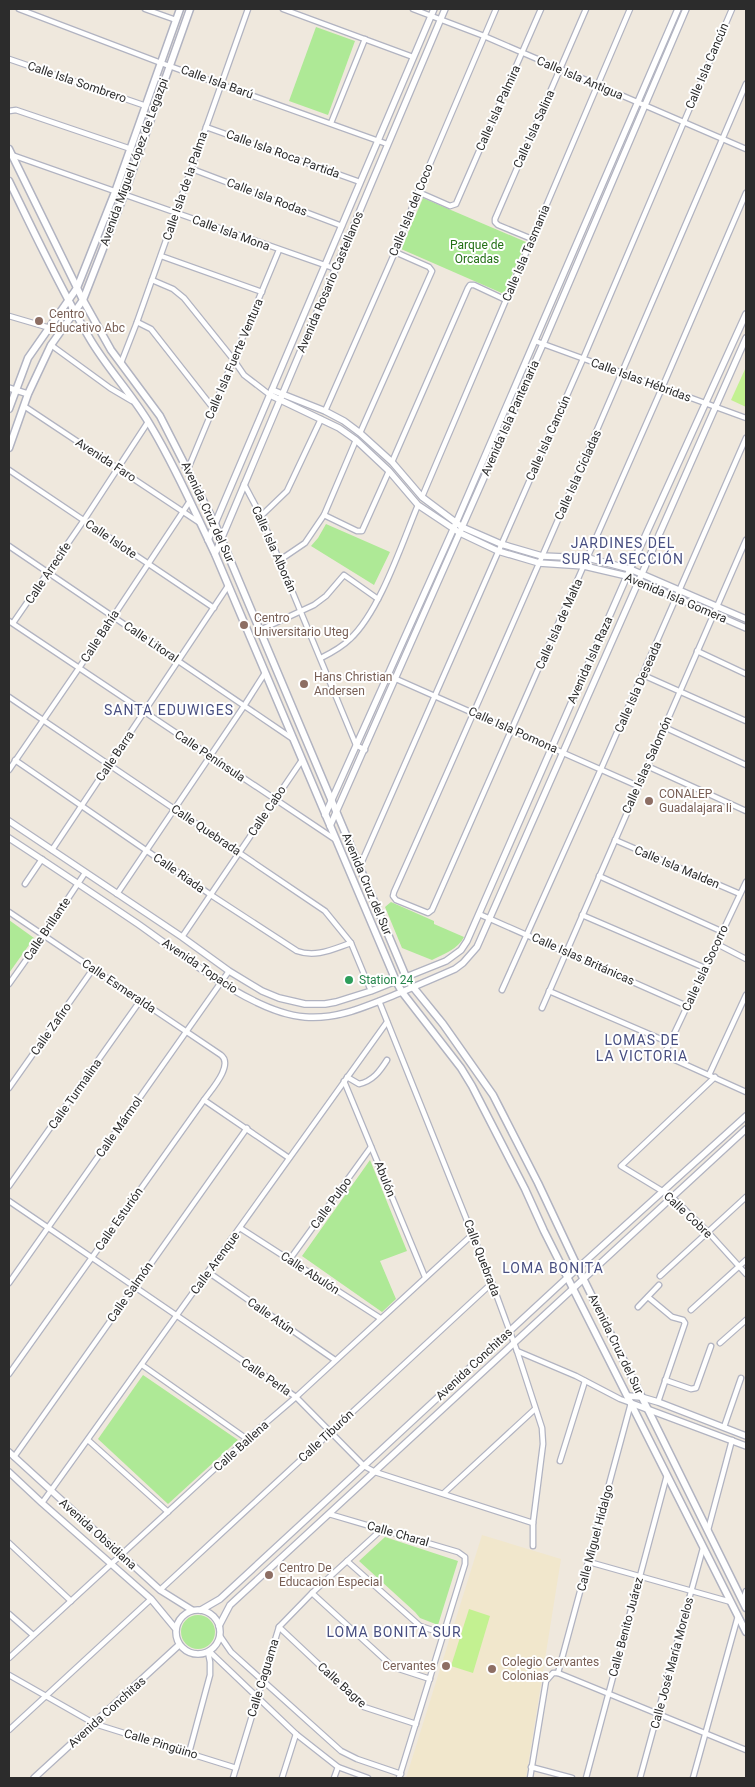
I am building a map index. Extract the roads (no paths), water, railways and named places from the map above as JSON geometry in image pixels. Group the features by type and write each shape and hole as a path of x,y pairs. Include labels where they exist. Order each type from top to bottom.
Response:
{"main road":[{"name":"Avenida Miguel López de Legazpi","path":"9,405 12,389 28,358 77,288 115,192 180,9"},
{"name":"Avenida Miguel López de Legazpi","path":"9,448 28,394 51,345 83,300 124,195 190,9"},
{"name":"Avenida Cruz del Sur","path":"10,152 83,300 111,350 160,416 216,524 406,977 443,1024 493,1095 745,1605"},
{"name":"Avenida Cruz del Sur","path":"9,180 68,301 103,361 148,422 190,501 215,554 396,981 402,992 461,1068 478,1095 746,1632"}],"street":[{"name":"Calle Isla Barú","path":"19,9 161,63 387,144"},
{"path":"145,9 176,20"},
{"name":"Calle Isla de la Palma","path":"121,363 161,256 248,9"},
{"path":"283,9 413,57"},
{"name":"Calle Isla Antigua","path":"414,9 484,36 746,149"},
{"name":"Avenida Rosario Castellanos","path":"208,540 434,9"},
{"name":"Avenida Rosario Castellanos","path":"215,554 445,9"},
{"name":"Calle Isla del Coco","path":"325,411 395,252 418,192 496,9"},
{"name":"Calle Isla Palmira","path":"418,192 454,206 541,9"},
{"name":"Calle Isla Salina","path":"532,239 498,225 495,222 496,217 586,9"},
{"name":"Calle Isla Tasmania","path":"422,497 630,9"},
{"name":"Avenida Isla Pantenaria","path":"325,815 453,530 678,9"},
{"name":"Avenida Isla Pantenaria","path":"330,826 543,344 686,9"},
{"name":"Calle Isla Cancún","path":"360,866 583,359 732,9"},
{"path":"330,123 365,38"},
{"name":"Calle Isla Sombrero","path":"9,59 146,106"},
{"name":"Calle Isla Cícladas","path":"428,913 396,900 393,896 394,892 474,713 746,84"},
{"path":"9,111 16,110 131,148"},
{"name":"Calle Isla Roca Partida","path":"206,126 360,182"},
{"name":"Calle Isla Mona","path":"10,152 115,192 336,270"},
{"name":"Calle Isla Rodas","path":"192,169 342,226"},
{"name":"Calle Isla de Malta","path":"428,913 432,910 588,558 746,193"},
{"name":"Calle Isla Fuerte Ventura","path":"188,469 279,250"},
{"path":"360,432 432,272 432,269 395,252"},
{"path":"161,256 262,292"},
{"path":"152,280 173,289 184,298 244,375 271,392"},
{"path":"392,462 470,285 506,300"},
{"name":"Avenida Isla Raza","path":"406,977 446,961 454,956 467,941 627,576 707,404 746,314"},
{"path":"9,316 50,328"},
{"path":"137,322 151,329 213,408"},
{"name":"Avenida Isla Raza","path":"413,988 463,964 477,947 746,338"},
{"name":"Calle Islas Hébridas","path":"535,341 746,418"},
{"path":"51,345 110,388 132,401"},
{"path":"12,389 28,394"},
{"name":"Avenida Isla Gomera","path":"271,392 339,428 356,440 389,470 418,505 453,530 498,551 539,563 584,566 627,576 746,628"},
{"name":"Avenida Isla Gomera","path":"281,397 325,411 360,432 392,462 422,497 462,526 501,544 542,556 588,558 630,570 746,619"},
{"name":"Avenida Faro","path":"9,405 24,406 201,524"},
{"path":"261,516 287,491 321,419"},
{"path":"339,428 344,421"},
{"name":"Calle Arrecife","path":"11,622 84,520 148,422"},
{"name":"Calle Isla Deseada","path":"502,990 643,675 746,438"},
{"path":"280,560 305,544 324,515 356,440"},
{"name":"Calle Islote","path":"9,470 214,608"},
{"path":"324,515 360,532 363,530 389,470"},
{"path":"402,485 407,479"},
{"name":"Calle Isla Alborán","path":"244,484 261,516 280,560 356,746"},
{"name":"Calle Bahía","path":"9,770 190,501"},
{"path":"321,658 337,650 361,626 378,599 418,505"},
{"name":"Calle Islas Salomón","path":"542,1008 697,651 744,549 746,540"},
{"name":"Calle Litoral","path":"9,546 293,739"},
{"path":"260,630 301,612 326,596 344,576 378,599"},
{"name":"Calle Barra","path":"52,850 228,586"},
{"name":"Calle Península","path":"11,622 336,840"},
{"path":"697,651 746,674"},
{"path":"117,894 265,672"},
{"name":"Calle Isla Pomona","path":"387,675 638,786"},
{"path":"643,675 746,721"},
{"name":"Calle Quebrada","path":"9,697 325,911 351,943 371,991"},
{"path":"664,728 746,765"},
{"path":"356,746 365,750"},
{"name":"Calle Riada","path":"15,760 282,943 303,954 320,954 351,943"},
{"name":"Calle Cabo","path":"182,937 302,760"},
{"path":"647,766 746,810"},
{"name":"Avenida Topacio","path":"9,820 229,971 262,991 279,998 305,1004 325,1004 371,991 406,977"},
{"name":"Avenida Topacio","path":"9,838 78,883 221,982 274,1010 305,1017 340,1015 413,988"},
{"name":"Calle Isla Malden","path":"615,840 740,894"},
{"path":"26,884 42,859"},
{"name":"Calle Brillante","path":"9,984 85,872"},
{"path":"599,876 722,932"},
{"name":"Calle Isla Socorro","path":"708,1075 664,1055 746,882"},
{"name":"Calle Esmeralda","path":"9,912 221,1055 226,1062"},
{"name":"Calle Islas Británicas","path":"479,914 687,1006"},
{"path":"582,915 705,968"},
{"path":"717,944 746,959"},
{"name":"Calle Zafiro","path":"9,1088 93,970"},
{"name":"Calle Mármol","path":"9,1283 229,971"},
{"path":"549,991 670,1043"},
{"path":"746,995 708,1075 746,1092"},
{"name":"Calle Turmalina","path":"9,1186 140,1001"},
{"name":"Calle Quebrada","path":"379,1001 492,1283 542,1428 543,1444 533,1523 533,1546"},
{"name":"Calle Arenque","path":"42,1503 387,1022"},
{"path":"346,1079 359,1084 366,1083 378,1074 388,1060"},
{"name":"Calle Esturión","path":"9,1374 204,1100 224,1070 226,1062"},
{"name":"Calle Cobre","path":"715,1078 621,1166 672,1198 708,1232 746,1274"},
{"name":"Abulón","path":"346,1079 371,1147 424,1278"},
{"path":"204,1100 289,1158"},
{"name":"Avenida Conchitas","path":"201,1610 220,1599 568,1277 746,1116"},
{"name":"Calle Salmón","path":"14,1457 247,1128"},
{"name":"Avenida Conchitas","path":"219,1626 230,1605 746,1129"},
{"name":"Calle Pulpo","path":"290,1259 371,1147"},
{"path":"660,1276 746,1197"},
{"name":"Calle Perla","path":"9,1201 296,1397 364,1466 375,1472 533,1523"},
{"name":"Calle Abulón","path":"240,1228 380,1318"},
{"name":"Calle Ballena","path":"9,1658 472,1234"},
{"path":"691,1310 746,1260"},
{"name":"Calle Atún","path":"208,1272 334,1360"},
{"name":"Calle Tiburón","path":"160,1590 492,1283"},
{"path":"638,1307 659,1286"},
{"path":"648,1297 672,1317 685,1323 658,1402"},
{"path":"720,1342 746,1320"},
{"path":"665,1380 691,1389 696,1388 711,1346"},
{"path":"517,1351 585,1381 620,1399 641,1397 746,1436"},
{"path":"142,1365 247,1439"},
{"path":"724,1427 741,1378"},
{"path":"560,1461 585,1381"},
{"path":"630,1399 746,1446"},
{"name":"Calle Miguel Hidalgo","path":"558,1673 589,1562 630,1399"},
{"path":"444,1493 535,1409"},
{"path":"88,1440 168,1512"},
{"path":"708,1531 732,1440"},
{"name":"Avenida Obsidiana","path":"9,1452 160,1590 192,1610"},
{"name":"Avenida Obsidiana","path":"9,1472 151,1599 175,1628"},
{"name":"Calle Benito Juárez","path":"586,1778 667,1475"},
{"name":"Calle Charal","path":"329,1514 458,1552 465,1556 465,1564 444,1634"},
{"name":"Calle Caguama","path":"232,1778 279,1627 312,1593 381,1530"},
{"path":"9,1544 71,1600"},
{"name":"Calle José María Morelos","path":"640,1778 703,1547"},
{"path":"220,1636 209,1652 196,1655 184,1650 180,1645 175,1628 181,1617 192,1610 201,1610 209,1613 216,1618 220,1636 231,1652 262,1682 341,1751 357,1760 400,1776 444,1634 420,1626 347,1561"},
{"path":"589,1562 731,1602"},
{"path":"745,1605 746,1591"},
{"path":"312,1593 393,1667 430,1679"},
{"path":"9,1730 151,1599"},
{"path":"9,1614 33,1635"},
{"path":"693,1778 738,1616"},
{"name":"Calle Bagre","path":"279,1627 364,1707 416,1724"},
{"name":"Avenida Conchitas","path":"34,1778 180,1645"},
{"path":"209,1652 258,1696 296,1734 338,1767 368,1778"},
{"path":"189,1753 210,1675 209,1652"},
{"path":"530,1778 546,1680 553,1673 558,1673 746,1750"},
{"name":"Calle Pingüino","path":"9,1675 95,1724 236,1768"},
{"path":"282,1778 296,1734"},
{"path":"334,1778 338,1767"},
{"path":"531,1767 572,1778"}],"place":[{"name":"Centro Educativo Abc","path":"39,321"},
{"name":"Centro Universitario Uteg","path":"244,625"},
{"name":"Hans Christian Andersen","path":"304,684"},
{"name":"CONALEP Guadalajara Ii","path":"649,801"},
{"name":"Station 24","path":"349,980"},
{"name":"Centro De Educacion Especial","path":"269,1575"},
{"name":"Cervantes","path":"446,1666"},
{"name":"Colegio Cervantes Colonias","path":"492,1669"}],"district":[{"name":"JARDINES DEL SUR 1A SECCIÓN","path":"623,552"},
{"name":"SANTA EDUWIGES","path":"169,710"},
{"name":"LOMAS DE LA VICTORIA","path":"642,1048"},
{"name":"LOMA BONITA","path":"553,1268"},
{"name":"LOMA BONITA SUR","path":"394,1632"}],"park label":[{"name":"Parque de Orcadas","path":"477,252"}]}
